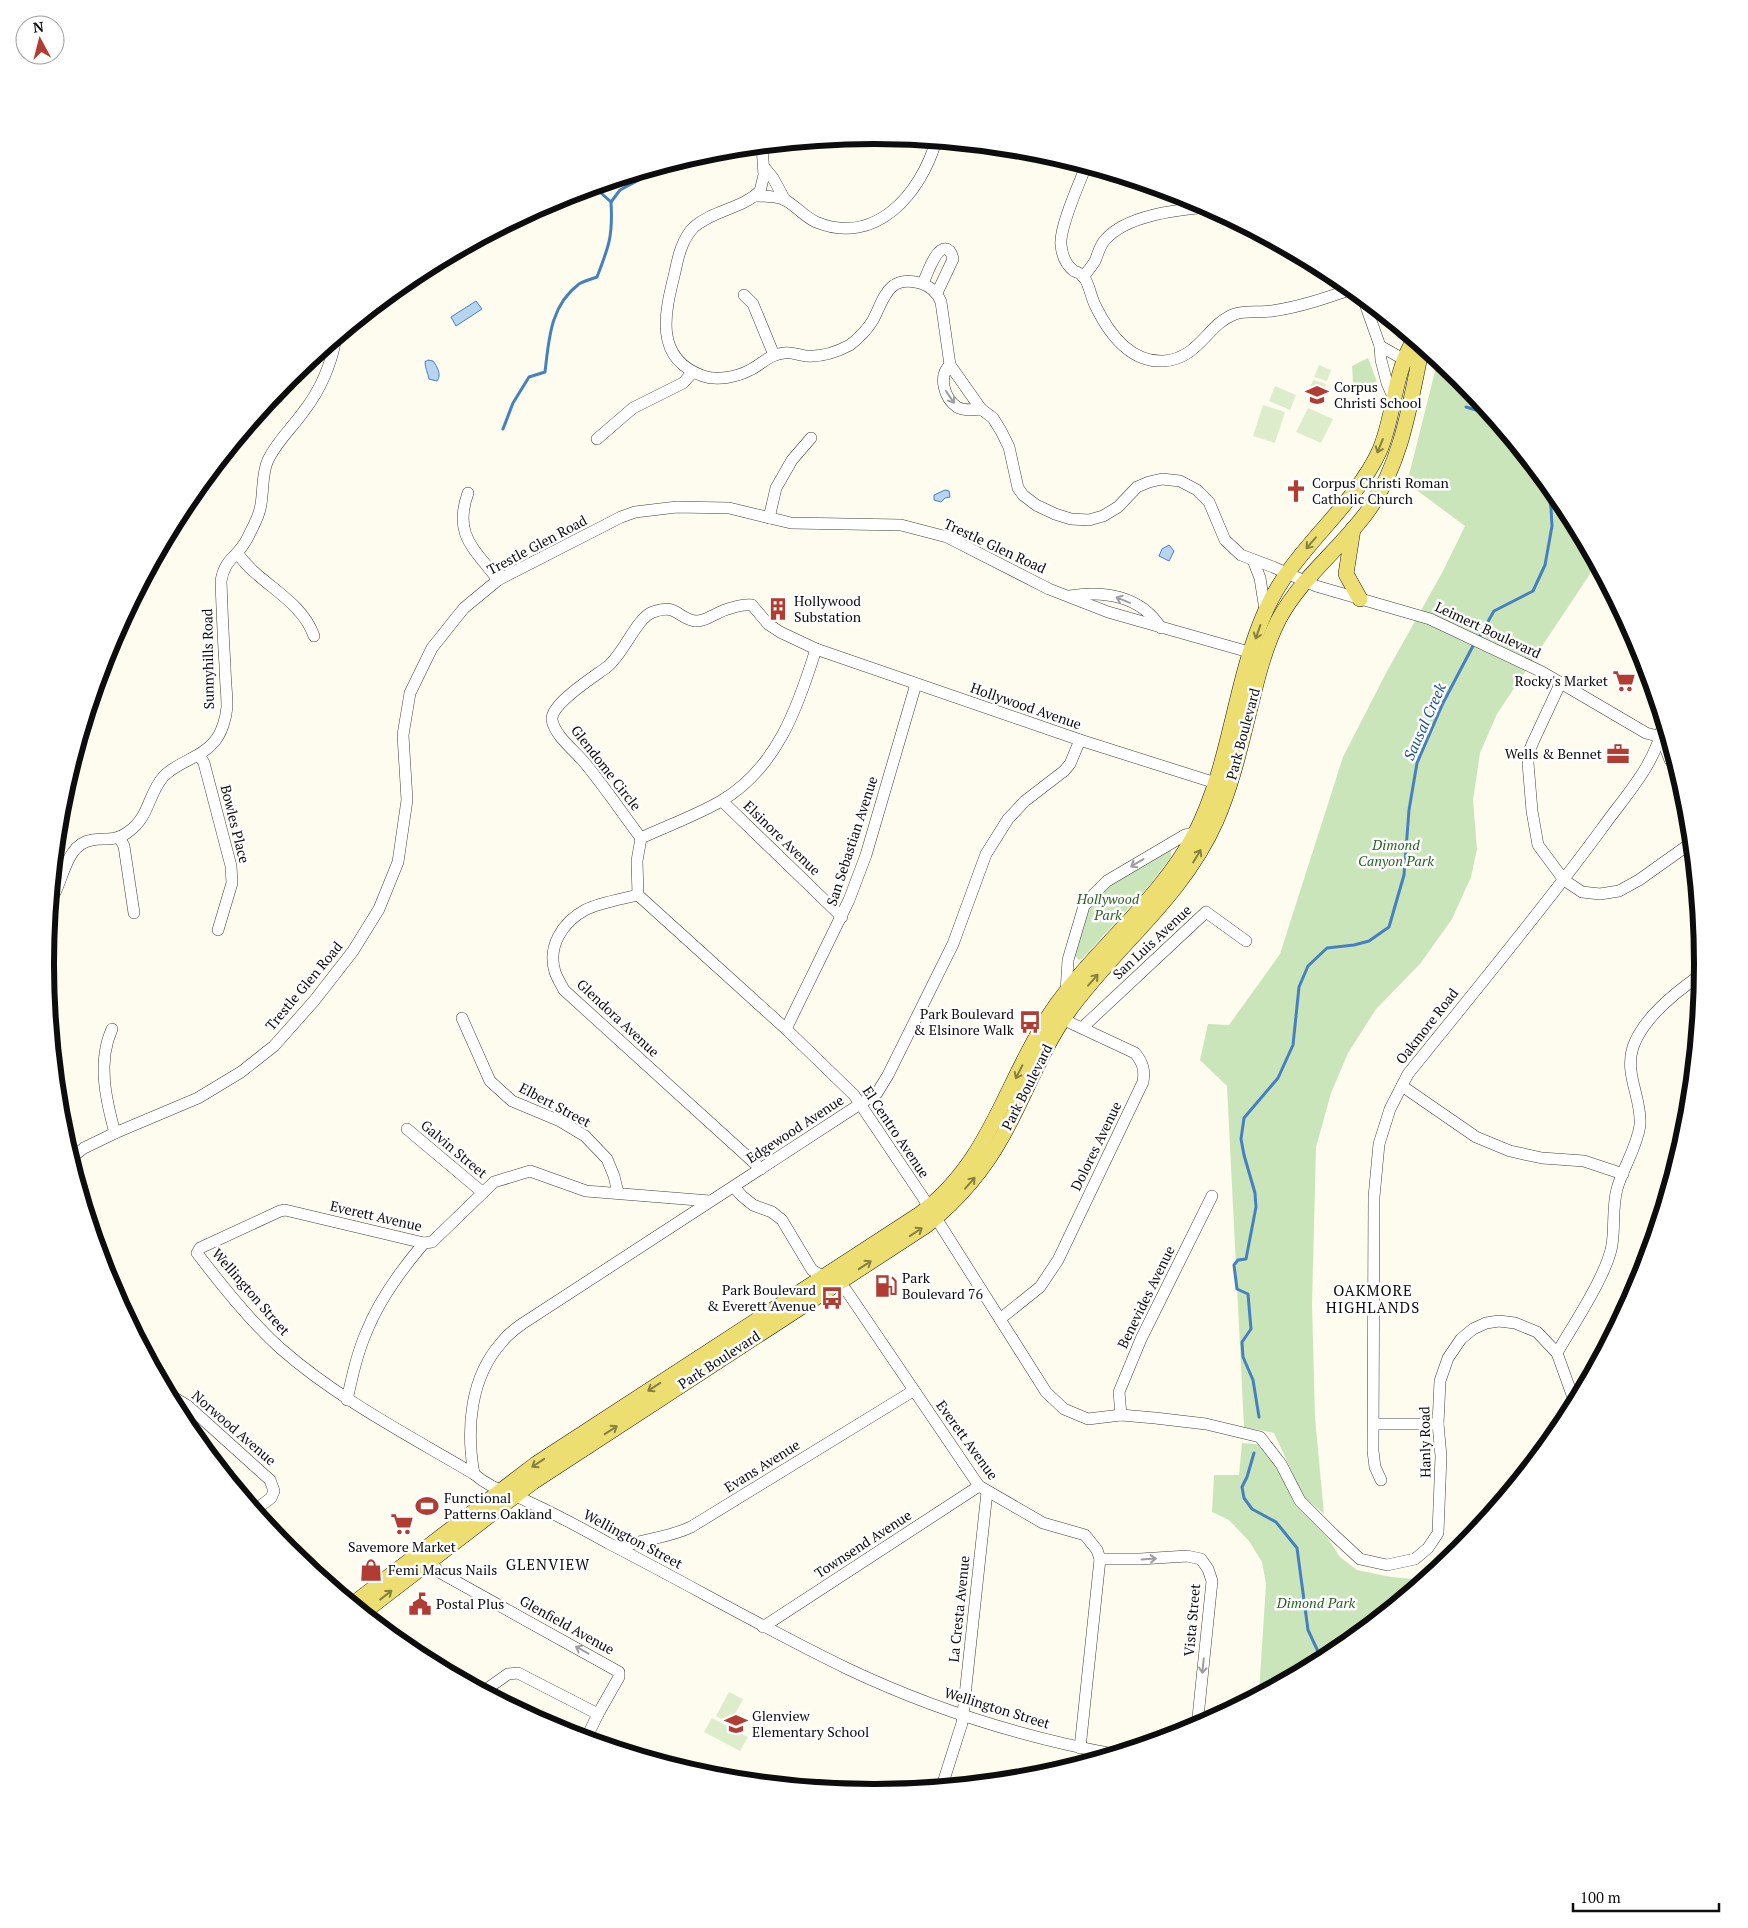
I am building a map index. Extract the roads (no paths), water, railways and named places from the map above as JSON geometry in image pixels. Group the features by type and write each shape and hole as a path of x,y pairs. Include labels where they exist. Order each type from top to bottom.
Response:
{"main road":[{"name":"Park Boulevard","path":"1057,1016 1093,980 1169,897 1185,877 1210,834 1257,654 1265,610 1296,559 1357,489 1378,452 1388,427 1403,359 1412,344"},
{"name":"Park Boulevard","path":"1257,654 1295,593 1353,529 1370,508 1385,483 1394,463 1404,431 1421,353"},
{"path":"1353,529 1346,574 1360,599"},
{"name":"Park Boulevard","path":"358,1601 426,1557 932,1212 955,1200 987,1162 1003,1135 1045,1050 1066,992 1169,875 1222,785"},
{"name":"Park Boulevard","path":"367,1609 500,1490 577,1437 830,1281"}],"street":[{"path":"755,196 785,200 816,221 831,226 859,227 888,215 910,194 924,170 934,147"},
{"path":"763,152 763,183 760,191 755,196 699,223 687,238 679,254 666,305 665,325 667,341 674,355 693,372 708,378 736,376 750,370 774,355 783,353 819,356 835,352 859,338 867,328 889,288 903,282 912,281 923,284 937,292 941,302 950,365 945,369 943,382 947,396 957,406 968,410 981,409"},
{"path":"764,167 773,178 785,200"},
{"path":"1084,172 1064,224 1060,243 1062,255 1068,267 1084,277 1096,306 1117,340 1129,352 1141,358 1154,360 1178,358 1193,350 1221,322 1235,314 1271,311 1313,303 1344,292"},
{"path":"1084,277 1094,262 1103,241 1111,234 1146,217 1174,210 1193,208"},
{"path":"923,284 937,252 943,249 948,250 952,254 953,259 937,292"},
{"path":"744,295 753,304 774,355"},
{"path":"1367,308 1380,346 1385,376 1394,400"},
{"name":"Sunnyhills Road","path":"59,883 74,849 92,840 104,841 128,833 141,820 150,805 157,785 164,776 174,768 199,755 215,741 224,721 226,707 221,582 223,569 229,560 238,554 246,542 260,510 266,463 283,435 303,413 315,396 324,379 335,346"},
{"path":"1380,346 1403,359 1419,362"},
{"name":"Leimert Boulevard","path":"950,365 981,409 992,418 1001,431 1008,447 1018,488 1023,495 1036,505 1071,519 1089,520 1103,516 1118,507 1137,487 1143,484 1162,479 1180,481 1197,490 1209,502 1225,540 1242,556 1306,581 1430,620 1542,672 1646,733 1661,736"},
{"path":"597,439 633,408 683,383 693,372"},
{"path":"769,518 776,488 792,460 811,438"},
{"path":"468,493 463,507 462,525 468,541 498,580"},
{"name":"Trestle Glen Road","path":"77,1154 115,1133 198,1098 241,1072 274,1046 314,1001 353,951 379,909 398,862 407,800 403,735 410,693 432,648 464,608 498,580 634,512 677,507 729,508 799,524 901,525 944,536 1049,589 1108,612 1257,654"},
{"path":"238,554 246,566 300,611 309,622 314,636"},
{"path":"1253,560 1260,578 1265,610"},
{"name":"Trestle Glen Road","path":"1068,596 1088,593 1122,598 1153,616 1161,628"},
{"name":"Glendome Circle","path":"641,838 585,763 554,726 552,718 555,709 611,664 624,649 640,622 650,613 662,609 675,610 695,621 706,619 744,604 752,605 768,624 780,632 816,649"},
{"path":"638,895 637,861 641,838 722,801 754,775 783,737 801,696 816,649"},
{"name":"Hollywood Avenue","path":"816,649 1080,740 1222,785"},
{"path":"1561,682 1533,742 1529,752 1528,764 1532,811 1538,844 1564,880 1582,892 1600,894 1619,891 1639,880 1685,847"},
{"name":"San Sebastian Avenue","path":"786,1029 842,917 866,855 916,684"},
{"name":"Oakmore Road","path":"1381,1480 1374,1467 1373,1452 1374,1197 1379,1144 1390,1109 1408,1074 1564,880 1651,760 1662,739"},
{"name":"Edgewood Avenue","path":"474,1474 470,1433 472,1409 478,1386 488,1361 501,1342 522,1324 877,1093 888,1075 953,944 976,876 986,854 1008,819 1025,801 1064,771 1072,760 1080,740"},
{"name":"Bowles Place","path":"199,755 204,763 232,866 232,883 218,930"},
{"name":"Elsinore Avenue","path":"722,801 842,917"},
{"path":"1066,992 1068,960 1084,906 1107,881 1184,835 1196,832"},
{"path":"119,837 124,846 134,913"},
{"name":"El Centro Avenue","path":"638,895 786,1029 854,1095 932,1212 1046,1392 1064,1409 1088,1419 1121,1415 1206,1424 1260,1437 1281,1464 1300,1501 1333,1534"},
{"name":"Glendora Avenue","path":"638,895 586,909 567,923 557,938 553,953 555,971 564,990 761,1169"},
{"name":"San Luis Avenue","path":"1082,1027 1206,912 1246,941"},
{"path":"1572,1394 1557,1353 1602,1274 1612,1246 1617,1189 1632,1155 1640,1123 1637,1097 1630,1075 1633,1046 1642,1028 1655,1013 1693,983"},
{"name":"Dolores Avenue","path":"1000,1319 1040,1287 1058,1260 1143,1082 1145,1073 1143,1063 1135,1053 1057,1016"},
{"name":"Elbert Street","path":"462,1018 490,1081 512,1101 560,1121 585,1136 607,1159 618,1193"},
{"path":"112,1029 107,1040 104,1083 108,1109 115,1133"},
{"path":"1402,1086 1476,1138 1510,1151 1542,1158 1584,1161 1623,1174"},
{"name":"Galvin Street","path":"407,1129 482,1192"},
{"name":"Everett Avenue","path":"197,1253 200,1248 285,1210 424,1243 432,1242 494,1182 530,1171 586,1191 710,1201"},
{"name":"Everett Avenue","path":"734,1187 753,1205 772,1212 782,1220 812,1270 846,1290 913,1391 983,1489 1043,1524 1085,1535 1097,1550 1100,1560"},
{"name":"Benevides Avenue","path":"1121,1415 1119,1392 1141,1339 1212,1196"},
{"path":"347,1400 366,1332 386,1294 424,1243"},
{"name":"Wellington Street","path":"197,1253 247,1314 279,1347 313,1376 347,1400 474,1474 485,1484 529,1501 763,1627 848,1669 906,1694 963,1714 1020,1732 1101,1752"},
{"name":"Hanly Road","path":"1333,1534 1360,1559 1387,1564 1415,1559 1428,1548 1438,1533 1441,1456 1438,1424 1440,1381 1448,1358 1461,1338 1473,1329 1486,1323 1499,1321 1514,1323 1537,1332 1557,1353"},
{"name":"Evans Avenue","path":"619,1548 639,1540 674,1535 691,1527 913,1391"},
{"name":"Norwood Avenue","path":"181,1402 270,1480 274,1491 270,1498 259,1507"},
{"path":"1374,1424 1438,1424"},
{"name":"Townsend Avenue","path":"763,1627 983,1489"},
{"name":"La Cresta Avenue","path":"944,1781 962,1723 983,1489"},
{"name":"Vista Street","path":"1100,1560 1187,1556 1202,1560 1208,1569 1212,1581 1198,1718"},
{"name":"Glenfield Avenue","path":"426,1557 440,1572 619,1672 620,1677 598,1714"},
{"path":"1080,1748 1100,1560"},
{"path":"489,1688 508,1674 518,1672 598,1714 589,1733"}],"water":[{"path":"476,301 482,309 456,326 451,317"},
{"path":"428,360 433,361 437,368 439,376 437,381 429,379 425,366 425,362"},
{"path":"945,490 949,491 950,497 945,498 941,502 934,500 934,495"},
{"path":"1169,545 1174,551 1169,561 1159,556 1162,549"}],"waterway":[{"path":"611,202 620,190 641,178"},
{"path":"503,429 513,403 529,377 545,372 550,335 562,302 579,284 597,277 611,232 611,202 601,193 602,190"},
{"path":"1466,407 1480,411"},
{"name":"Sausal Creek","path":"1478,639 1494,611 1533,591 1545,565 1552,526 1549,499"},
{"name":"Sausal Creek","path":"1259,1417 1253,1380 1243,1357 1242,1342 1251,1329 1248,1294 1237,1289 1234,1265 1238,1260 1246,1259 1256,1207 1255,1193 1241,1139 1244,1118 1278,1078 1293,1045 1299,987 1308,966 1327,948 1369,941 1389,927 1404,875 1409,810 1417,763 1443,703 1474,644"},
{"name":"Sausal Creek","path":"1254,1453 1242,1487 1244,1498 1252,1509 1276,1522 1297,1548 1308,1630 1319,1653"}],"place":[{"name":"Corpus Christi School","path":"1317,395"},
{"name":"Corpus Christi Roman Catholic Church","path":"1296,491"},
{"name":"Hollywood Substation","path":"778,609"},
{"name":"Rocky's Market","path":"1624,681"},
{"name":"Wells & Bennet","path":"1618,754"},
{"name":"Park Boulevard & Elsinore Walk","path":"1030,1022"},
{"name":"Park Boulevard 76","path":"886,1286"},
{"name":"Park Boulevard & Everett Avenue","path":"832,1298"},
{"name":"Functional Patterns Oakland","path":"427,1506"},
{"name":"Savemore Market","path":"402,1524"},
{"name":"Femi Macus Nails","path":"371,1570"},
{"name":"Postal Plus","path":"420,1604"},
{"name":"Glenview Elementary School","path":"736,1724"}],"district":[{"name":"OAKMORE HIGHLANDS","path":"1373,1300"},
{"name":"GLENVIEW","path":"548,1565"}],"park label":[{"name":"Dimond Canyon Park","path":"1396,854"},
{"name":"Hollywood Park","path":"1108,908"},
{"name":"Dimond Park","path":"1316,1603"}]}
